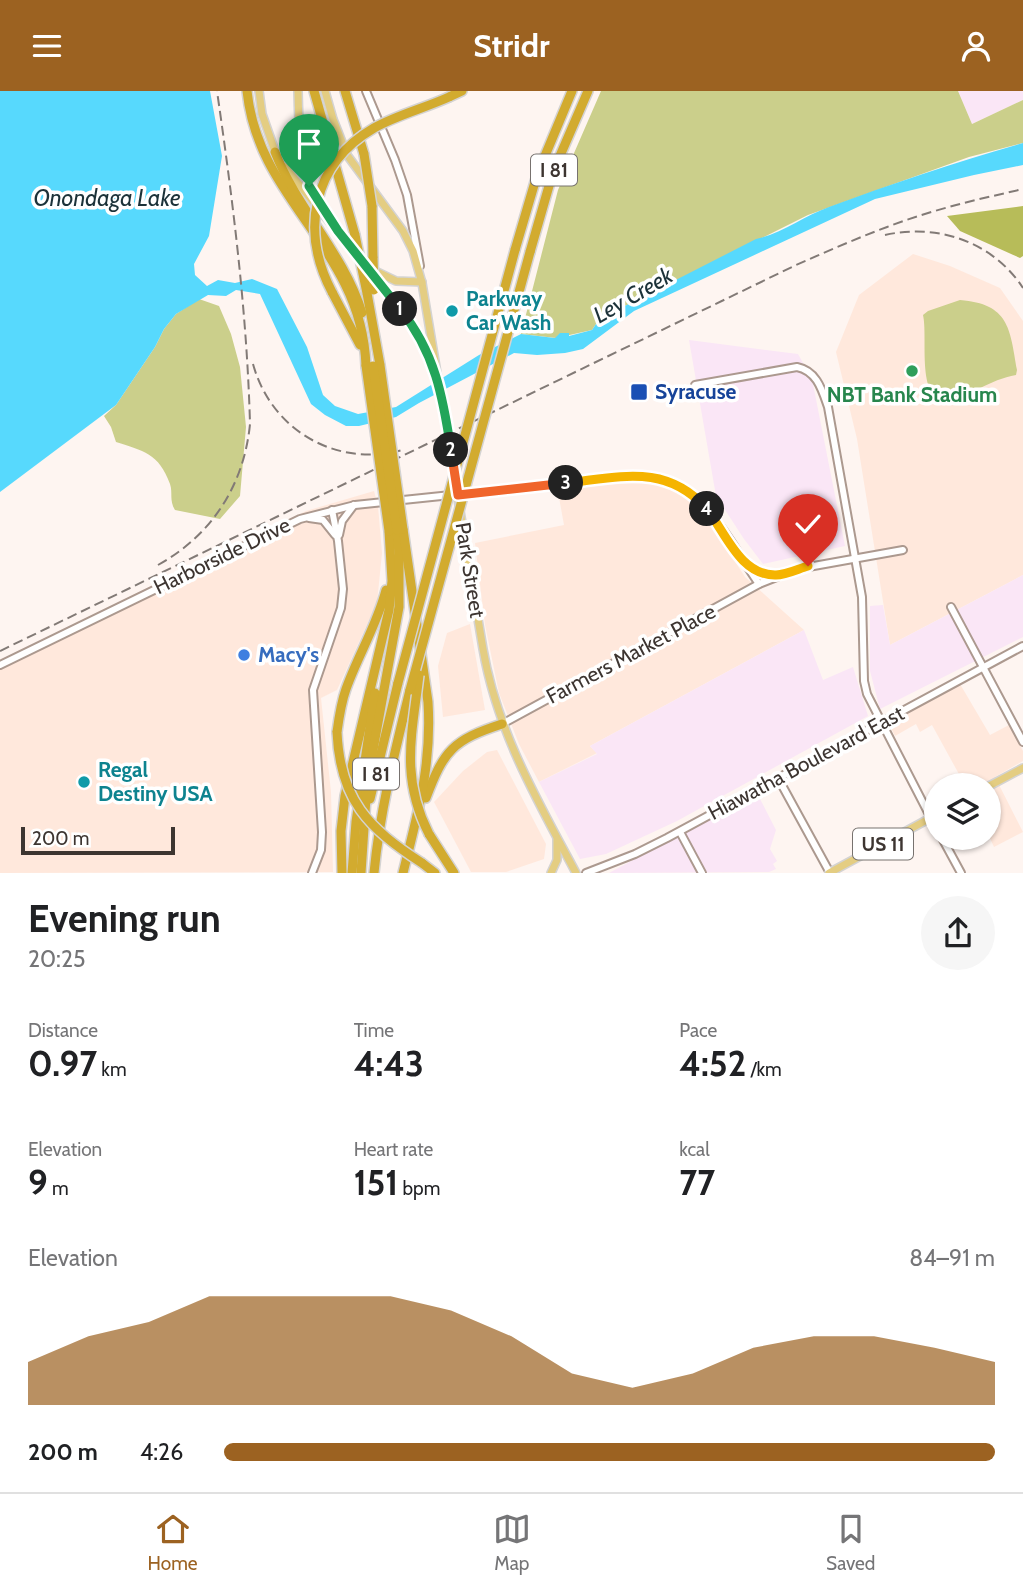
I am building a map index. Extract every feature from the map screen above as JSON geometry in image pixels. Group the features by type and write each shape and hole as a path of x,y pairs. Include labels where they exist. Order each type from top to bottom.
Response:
{"highway":[{"path":"247,91 253,125 264,157 345,285 373,366 396,530 428,702 430,728 426,774 403,873"},
{"path":"314,91 371,291"},
{"path":"345,91 365,154"},
{"path":"351,91 365,154 372,206 369,261 377,346 373,366"},
{"path":"373,366 321,271 314,235 317,199 326,177 344,151 374,128 461,91"},
{"name":"I 81","path":"361,870 371,795 398,683 515,250 548,144 572,91"},
{"name":"I 81","path":"374,873 384,795 422,645 553,172 588,91"},
{"path":"275,152 353,288 367,329 399,554 399,607 366,783 361,870"},
{"path":"342,873 341,831 345,796 389,610 396,530"},
{"path":"392,561 382,605 340,709 338,751 345,780 363,813 390,842 435,873"},
{"path":"352,873 359,800 383,636"},
{"path":"422,645 410,775 413,796 429,834 454,873"},
{"path":"412,836 434,778 446,755 467,737 502,724"}],"main road":[{"path":"259,91 262,114 275,152 297,184 338,231 391,280 422,282 413,251 403,231 346,155 325,93"},
{"path":"298,91 302,164 318,201 338,231"},
{"path":"369,261 421,337 438,377"},
{"name":"Park Street","path":"422,282 484,659 502,724 518,763 576,873"},
{"path":"1001,780 1023,768"},
{"name":"US 11","path":"830,872 924,821"},
{"path":"551,873 557,860 557,840"}],"street":[{"name":"Park Street","path":"366,91 407,195 422,282"},
{"path":"695,385 797,367 811,373 823,393 828,407 863,610 864,681 868,697 924,800"},
{"name":"Harborside Drive","path":"0,665 300,519 355,505 637,475 662,478 685,489 700,501 759,584"},
{"path":"338,541 342,521 355,505"},
{"path":"312,873 321,850 322,832 313,692 341,608 343,576 332,510"},
{"path":"300,519 323,520 338,541"},
{"name":"Farmers Market Place","path":"502,724 759,584 808,566 902,550"},
{"path":"746,565 760,572 779,576"},
{"path":"953,610 1023,743"},
{"name":"Hiawatha Boulevard East","path":"586,873 635,854 680,832 1023,646"},
{"path":"778,778 830,872"},
{"path":"680,832 702,873"},
{"path":"949,850 961,873"}],"shaded area":[{"path":"958,91 1023,91 1023,100 972,124"},
{"path":"913,254 950,266 1000,288 1023,321 1023,575 890,645 857,439 836,352 859,295"},
{"path":"689,340 798,354 812,379 845,546 763,564 744,539 716,496"},
{"path":"608,483 656,483 688,497 707,518 745,577 804,630 590,746 597,753 539,782 519,744 499,693 485,625 475,543 564,525 558,492"},
{"path":"374,491 382,553 377,603 337,690 321,698 331,792 333,872 0,873 0,660 306,511"},
{"path":"1023,575 1023,637 880,709 870,671 870,606 883,605 890,645"},
{"path":"470,624 485,710 443,717 438,666 447,633"},
{"path":"804,630 823,680 853,667 868,716 677,821 606,854 580,859 539,782 597,754 590,746"},
{"path":"960,684 990,735 1009,725 1023,751 1023,761 1001,774 958,773 932,725 920,732 916,724 895,736 888,722"},
{"path":"497,750 546,844 544,859 506,872 471,872 434,802 463,771 487,752"},
{"path":"1001,789 1023,832 1001,843"},
{"path":"757,793 776,830 770,849 777,861 773,864 776,869 769,872 609,873"}],"green space":[{"path":"601,91 958,91 972,124 1023,100 1023,143 969,157 808,215 617,310 606,309 592,330 556,338 521,334 558,190"},
{"path":"1023,206 1023,256 1020,258 960,231 947,216"},
{"path":"199,299 219,306 231,334 240,367 246,427 240,496 220,519 175,510 170,484 161,466 142,451 116,442 104,416 116,405 176,314"},
{"path":"960,300 976,302 998,313 1009,330 1017,370 1016,375 942,402 934,397 926,376 923,315"}],"water":[{"name":"Onondaga Lake","path":"0,91 210,91 222,156 209,236 194,264 195,275 207,286 218,280 235,283 252,279 277,289 307,347 323,395 335,406 358,414 396,407 479,355 521,334 555,338 560,333 569,333 569,336 592,330 606,309 617,310 756,239 829,207 925,173 1023,143 1023,165 875,199 634,311 583,349 537,355 514,353 396,417 359,426 346,426 311,404 260,294 236,290 226,296 208,295 176,314 116,405 0,492"}],"railway":[{"path":"158,565 194,539 222,506 241,468 250,424 238,257 217,91"},
{"path":"0,651 796,265 910,219 958,204 1023,189"},
{"path":"885,235 925,232 963,240 996,259 1011,272 1023,288"},
{"path":"253,364 262,387 275,408 291,425 310,439 353,453 377,454 402,450"}],"place":[{"name":"Parkway Car Wash","path":"452,311"},
{"name":"NBT Bank Stadium","path":"912,371"},
{"name":"Syracuse","path":"639,392"},
{"name":"Macy's","path":"244,655"},
{"name":"Regal Destiny USA","path":"84,782"}],"route":[{"path":"309,186 338,231 421,337 438,377 458,495 637,475 662,478 685,489 700,501 746,565 760,572 779,576 808,566"}],"water label":[{"name":"Ley Creek","path":"633,295"}]}
